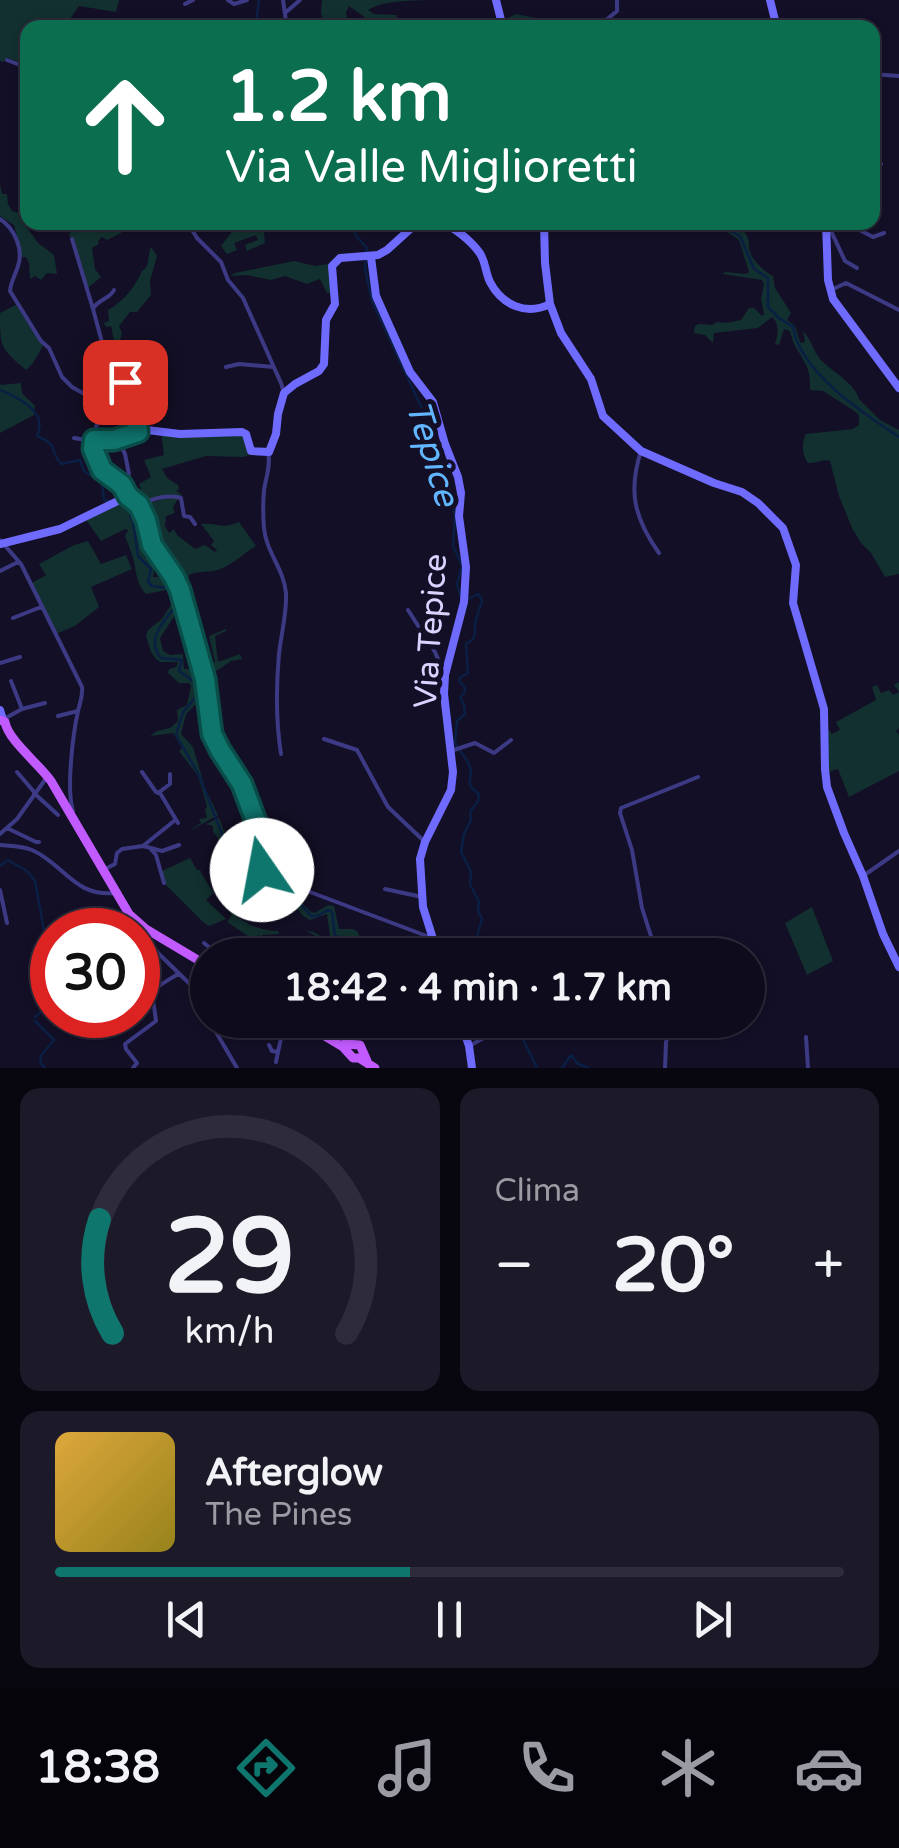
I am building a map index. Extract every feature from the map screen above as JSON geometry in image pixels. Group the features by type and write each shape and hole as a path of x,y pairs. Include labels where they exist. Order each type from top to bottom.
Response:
{"main road":[{"path":"3,722 48,776 126,908"},
{"path":"160,939 190,956"},
{"path":"332,1038 374,1067"}],"street":[{"path":"185,4 193,0"},
{"path":"228,0 234,4 247,0"},
{"path":"283,0 286,20"},
{"path":"285,14 300,0"},
{"path":"7,60 20,65"},
{"path":"0,219 12,228 20,253 10,291 49,348 62,377 100,406 93,449 102,470 139,505 152,545 180,590 205,679 212,734 242,784 255,816 257,824 246,836 258,852 262,870 432,938"},
{"path":"194,230 204,247 222,262 228,280 243,298 284,393"},
{"path":"281,754 277,684 286,590 264,529 264,491 274,448 276,408 284,393 324,364 326,320 335,304 332,266 340,258 387,250 409,230"},
{"path":"455,230 480,252 490,284 510,304 532,310 550,304"},
{"path":"544,230 550,304 561,333 591,379 604,416 641,451 742,492 783,528 796,565 793,604 824,709 827,788 899,967"},
{"path":"827,230 831,290 836,304 899,388"},
{"path":"830,230 845,260 857,268"},
{"path":"860,230 875,238 884,233"},
{"path":"72,239 106,346 97,401"},
{"name":"Via Tepice","path":"368,256 376,296 410,372 433,402 461,493 464,599 444,675 455,749 454,772 451,790 420,859 422,897 432,938"},
{"path":"831,290 846,283 899,310"},
{"path":"93,310 98,301 114,290"},
{"path":"132,365 124,367 126,390 138,432"},
{"path":"226,366 272,367"},
{"path":"74,438 116,438 146,430 180,434 242,432 251,451 274,448"},
{"path":"116,438 125,454 128,474"},
{"path":"641,451 633,494 644,529 659,553"},
{"path":"75,822 70,784 82,686 19,562 1,543 60,528 128,496"},
{"path":"139,505 171,496 181,498 184,516 196,524"},
{"path":"0,571 19,562"},
{"path":"13,618 41,606"},
{"path":"408,610 435,652 444,675"},
{"path":"0,663 20,656"},
{"path":"11,680 22,708"},
{"path":"3,722 22,708 45,703"},
{"path":"58,716 78,711"},
{"path":"324,739 356,750 388,808 425,842"},
{"path":"455,749 475,743 494,753 511,740"},
{"path":"16,772 34,793 75,822"},
{"path":"102,870 115,864 117,852 142,846 176,822 142,772"},
{"path":"158,793 170,784 170,774"},
{"path":"0,834 17,819 48,776"},
{"path":"652,938 621,808 698,776"},
{"path":"7,828 39,842"},
{"path":"0,845 32,850 84,890 116,893"},
{"path":"142,846 162,851 179,845"},
{"path":"150,848 164,883"},
{"path":"863,876 899,851"},
{"path":"385,889 422,897"},
{"path":"0,890 7,923"},
{"path":"160,952 190,985"},
{"path":"133,1068 137,1062 125,1044 154,1024 157,1018 153,992 178,974"},
{"path":"806,1037 808,1068"},
{"path":"219,1038 237,1068"},
{"path":"276,1062 280,1038"},
{"path":"467,1038 472,1068"},
{"path":"470,1046 484,1038"},
{"path":"665,1068 667,1038"},
{"path":"269,1045 278,1052"}],"green space":[{"path":"0,0 119,0 116,12 79,6 69,20 20,20 20,62 8,58 0,61"},
{"path":"322,0 429,0 389,3 368,10 397,15 396,20 366,20 349,6 347,19 322,20"},
{"path":"516,14 545,20 506,20"},
{"path":"0,184 12,211 20,212 20,230 29,230 54,255 57,274 30,279 29,264 22,257 14,225 0,216"},
{"path":"71,230 126,230 107,240 102,237 92,248 95,269 101,277 88,288 69,236"},
{"path":"233,230 265,230 265,243 247,251 245,245 258,240 256,235 234,243 237,250 227,254 221,246"},
{"path":"718,231 744,231 754,259 773,276 775,288 791,313 787,320 795,326 800,342 805,341 803,331 820,359 848,382 880,420 899,430 899,574 885,577 861,543 839,496 830,461 806,460 806,434 853,429 859,425 859,416 823,391 810,390 808,369 790,331 784,329 779,345 775,344 777,326 772,317 758,328 714,333 713,343 705,335 694,333 699,324 741,320 749,308 764,314 762,280 723,274 749,272 739,240"},
{"path":"151,247 157,256 150,281 151,295 119,326 122,333 114,353 111,326 104,323 109,321 108,310 132,288 147,266"},
{"path":"294,261 315,266 329,264 333,293 327,293 320,279 307,284 285,276 271,280 230,276 235,273"},
{"path":"16,305 43,346 26,370 6,351 1,340 0,313"},
{"path":"0,382 21,383 22,393 35,406 34,415 0,433"},
{"path":"161,433 244,434 253,454 206,456 162,469 178,485 176,491 182,497 171,495 140,504 135,499 141,489 139,484 151,477 144,460 164,455"},
{"path":"128,498 140,509 146,530 138,540 145,558 152,555 156,563 153,577 175,582 183,603 160,638 163,651 183,654 184,669 190,669 198,660 203,679 207,710 199,701 186,714 181,734 193,747 218,815 186,833 201,823 199,819 207,818 198,776 179,751 182,748 173,733 150,736 178,721 177,710 187,705 191,686 179,683 168,673 178,662 156,659 146,636 174,600 167,590 146,594 143,590 125,536 128,530 101,541 84,517"},
{"path":"178,499 173,507 175,513 166,516 165,526 169,533 174,529 195,549 205,545 217,550 201,524 239,522 256,546 224,567 182,579 157,551 150,534 149,515 143,508 145,504"},
{"path":"88,541 101,564 126,555 132,569 91,587 99,607 75,626 56,634 32,583 46,575 39,564"},
{"path":"226,629 215,636 218,662 240,654 242,659 213,671 218,679 209,687 212,713 202,665 215,662 209,636"},
{"path":"877,685 881,693 899,692 899,771 849,797 838,769 827,772 826,733 828,729 832,734 840,730 836,722 876,700 872,687"},
{"path":"219,818 229,843 229,862 278,892 293,894 311,912 334,906 339,929 353,929 360,938 330,938 327,914 310,920 294,904 241,882 225,871 220,874 212,865 218,857 218,838 213,826 206,824"},
{"path":"190,858 232,912 253,926 279,934 251,938 227,922 232,915 213,893 206,900 226,919 209,926 166,885 162,871"},
{"path":"812,907 833,961 807,975 785,923"}],"waterway":[{"name":"Tepice","path":"258,20 259,0"},
{"name":"Tepice","path":"354,230 366,251"},
{"path":"729,230 740,236 754,269 768,278 768,307 793,327 807,360 851,404 899,437"},
{"name":"Tepice","path":"366,259 372,301 424,413 452,497 453,546 462,565 457,584 460,595"},
{"path":"0,390 30,407 39,420 37,436 51,445 61,464 80,460 84,471 102,483 104,500 112,502"},
{"path":"130,516 138,556 151,569 148,582 174,589 178,596 179,602 156,636 156,651 161,658 182,660 179,671 196,683 199,691 183,712 176,735 199,775 225,842 222,864 277,895 298,901 311,916 332,912 335,936 344,938"},
{"name":"Tepice","path":"466,600 478,594 482,600 474,637 466,644 468,673 459,678 465,688 460,697 465,714 457,721 455,743 471,770 471,786 479,794 470,812 461,852 479,902 482,919 477,938"},
{"path":"0,866 8,860 27,871 35,881 40,908"},
{"path":"45,1068 41,1056 52,1038"},
{"name":"Tepice","path":"522,1038 537,1068"},
{"name":"Tepice","path":"562,1068 571,1055 578,1064 589,1068"}],"route":[{"path":"125,382 138,432 114,440 96,439 93,449 104,474 122,485 139,505 152,545 180,590 205,679 212,734 242,784 255,816 257,824 246,836 258,852 262,870"}]}
